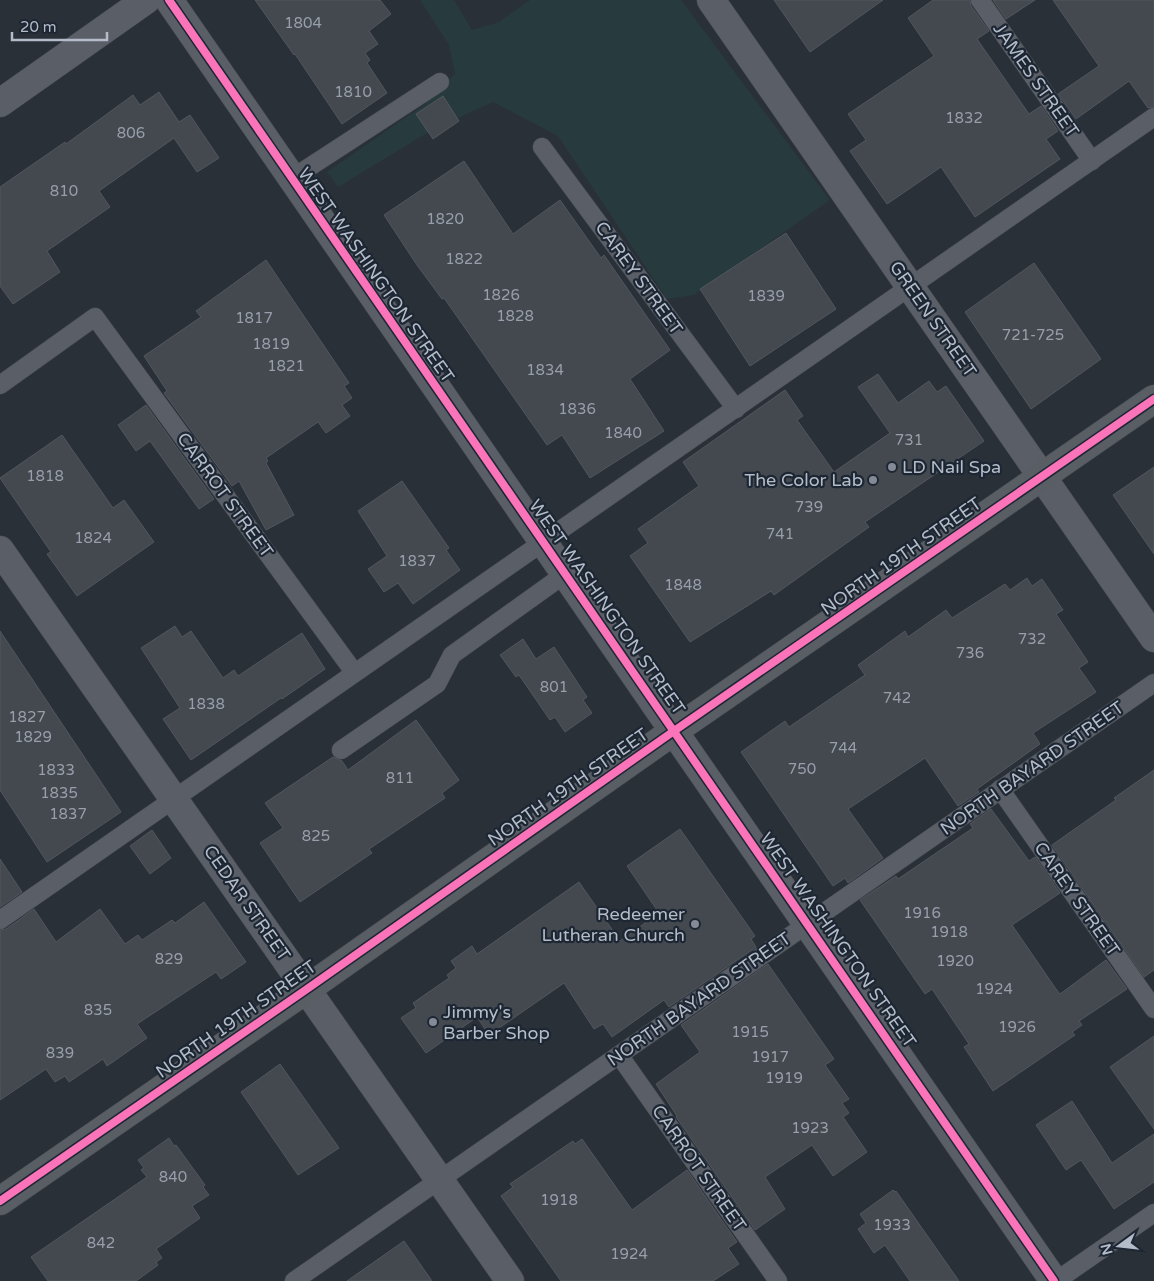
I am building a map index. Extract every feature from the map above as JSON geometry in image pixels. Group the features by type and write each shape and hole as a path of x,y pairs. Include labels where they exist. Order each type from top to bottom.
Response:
{"street":[{"path":"0,103 146,0"},
{"name":"WEST WASHINGTON STREET","path":"170,0 291,179 1055,1281"},
{"name":"GREEN STREET","path":"712,0 1154,638"},
{"name":"NORTH 19TH STREET","path":"0,1201 1154,399"},
{"name":"CEDAR STREET","path":"0,550 510,1281"}],"lane":[{"name":"JAMES STREET","path":"980,0 1092,161"},
{"path":"291,179 440,82"},
{"path":"0,920 354,672 911,288 1154,117"},
{"name":"CAREY STREET","path":"542,147 736,408"},
{"name":"CARROT STREET","path":"0,385 95,317 354,672"},
{"path":"341,750 437,684 452,655 566,574"},
{"name":"NORTH BAYARD STREET","path":"294,1281 1154,683"},
{"name":"CAREY STREET","path":"1000,789 1154,1009"},
{"name":"CARROT STREET","path":"619,1055 778,1281"},
{"path":"1055,1281 1154,1213"}],"green space":[{"path":"420,0 454,0 472,30 499,22 530,0 681,0 830,200 694,295 667,299 558,136 493,102 432,130 338,187 327,172 425,104 455,74 449,45"}],"building":[{"path":"255,0 380,0 391,14 369,31 378,44 365,53 370,60 367,63 387,93 342,124 295,54"},
{"path":"774,0 883,0 810,52"},
{"path":"933,0 970,0 971,6 989,31 977,39 1029,114 1041,106 1058,131 1046,139 1060,159 975,217 941,167 887,204 850,151 866,140 848,114 934,56 908,18"},
{"path":"993,0 1035,0 1006,19"},
{"path":"1053,0 1154,0 1154,107 1148,108 1129,81 1076,119 1058,94 1099,66"},
{"path":"159,92 179,122 190,115 219,158 197,172 174,138 99,191 110,207 47,251 60,272 13,304 0,286 0,187 65,142 66,144 133,95 140,105"},
{"path":"443,96 459,121 433,139 416,114"},
{"path":"464,161 513,234 560,200 601,258 604,255 670,350 630,379 664,431 590,478 562,435 547,445 444,298 442,299 417,265 384,215"},
{"path":"786,233 836,309 750,366 700,289"},
{"path":"266,260 349,383 344,386 352,398 342,405 350,416 326,433 318,422 266,458 268,461 266,463 294,515 266,530 239,481 232,486 164,393 167,391 144,356 201,317 196,311"},
{"path":"1034,263 1101,359 1031,409 965,312"},
{"path":"878,374 898,403 929,381 937,392 946,386 984,441 865,522 869,527 774,595 771,591 690,642 630,556 648,543 638,529 699,486 683,462 785,390 803,416 797,420 834,472 890,433 858,387"},
{"path":"146,405 214,499 199,509 150,441 136,451 118,425"},
{"path":"62,435 113,508 124,500 154,542 77,596 47,554 51,552 0,478"},
{"path":"1154,467 1154,554 1113,495"},
{"path":"402,481 449,548 446,550 460,570 413,604 398,583 384,592 368,569 387,556 358,511"},
{"path":"1027,578 1032,586 1042,579 1063,610 1056,614 1088,662 1079,668 1096,692 1033,733 1040,744 977,789 979,792 958,806 925,758 848,809 883,858 848,883 845,878 833,886 741,752 785,721 789,727 865,675 858,665 905,631 908,637 946,610 952,618 1005,584 1010,590"},
{"path":"175,626 182,637 191,631 223,678 234,670 238,676 302,633 325,669 191,760 163,719 180,708 141,648"},
{"path":"0,631 121,812 47,862 0,790"},
{"path":"523,639 536,659 554,647 587,697 583,700 592,713 565,732 555,717 550,720 519,675 516,677 500,655"},
{"path":"416,720 459,780 442,793 445,798 369,849 372,853 300,902 260,843 283,828 265,803 333,757 342,761 348,770"},
{"path":"1154,770 1154,970 1144,977 1052,845 1116,800 1114,798"},
{"path":"991,809 1029,861 1035,857 1060,893 1012,925 1056,989 1060,994 1106,960 1127,989 1079,1021 1082,1025 1072,1032 1075,1035 993,1091 964,1047 969,1044 932,989 925,994 860,900 896,876 898,879 973,828 970,824"},
{"name":"Redeemer Lutheran Church","path":"680,829 755,936 751,939 756,947 669,1007 664,1000 612,1037 603,1024 594,1029 564,983 489,1035 477,1017 426,1053 401,1018 416,1008 413,1003 449,978 447,975 456,968 451,961 472,946 477,954 579,882 620,941 659,913 627,866"},
{"path":"152,830 171,858 150,874 130,846"},
{"path":"0,859 22,892 0,907"},
{"path":"204,902 246,962 221,979 216,972 137,1024 147,1038 107,1066 103,1059 69,1082 65,1076 55,1082 46,1069 0,1100 0,930 6,929 34,909 56,942 100,909 125,944 138,935 142,940 172,920 175,923"},
{"path":"768,964 834,1059 825,1065 849,1099 842,1103 849,1113 843,1117 867,1152 833,1176 812,1145 765,1177 785,1209 755,1230 676,1117 656,1084 700,1052 681,1025"},
{"path":"1154,1036 1154,1129 1110,1067"},
{"path":"280,1064 339,1148 298,1175 241,1092"},
{"path":"1072,1101 1112,1163 1154,1134 1154,1182 1114,1209 1081,1160 1066,1170 1036,1125"},
{"path":"169,1138 205,1185 203,1187 209,1195 192,1206 200,1218 156,1249 162,1258 156,1262 158,1265 136,1281 48,1281 31,1257 147,1177 141,1170 144,1168 138,1160"},
{"path":"582,1139 632,1210 687,1170 737,1242 728,1248 739,1264 713,1281 561,1281 501,1196 513,1187 510,1184 573,1141 575,1144"},
{"path":"893,1190 896,1191 959,1281 910,1281 885,1245 874,1253 858,1229 866,1223 860,1214"},
{"path":"404,1241 432,1281 347,1281"}],"cycle path":[{"path":"169,0 1054,1281"},
{"path":"0,1201 1154,399"}],"place":[{"name":"LD Nail Spa","path":"892,467"},
{"name":"The Color Lab","path":"873,480"},
{"name":"Redeemer Lutheran Church","path":"695,924"},
{"name":"Jimmy's Barber Shop","path":"433,1022"}]}
